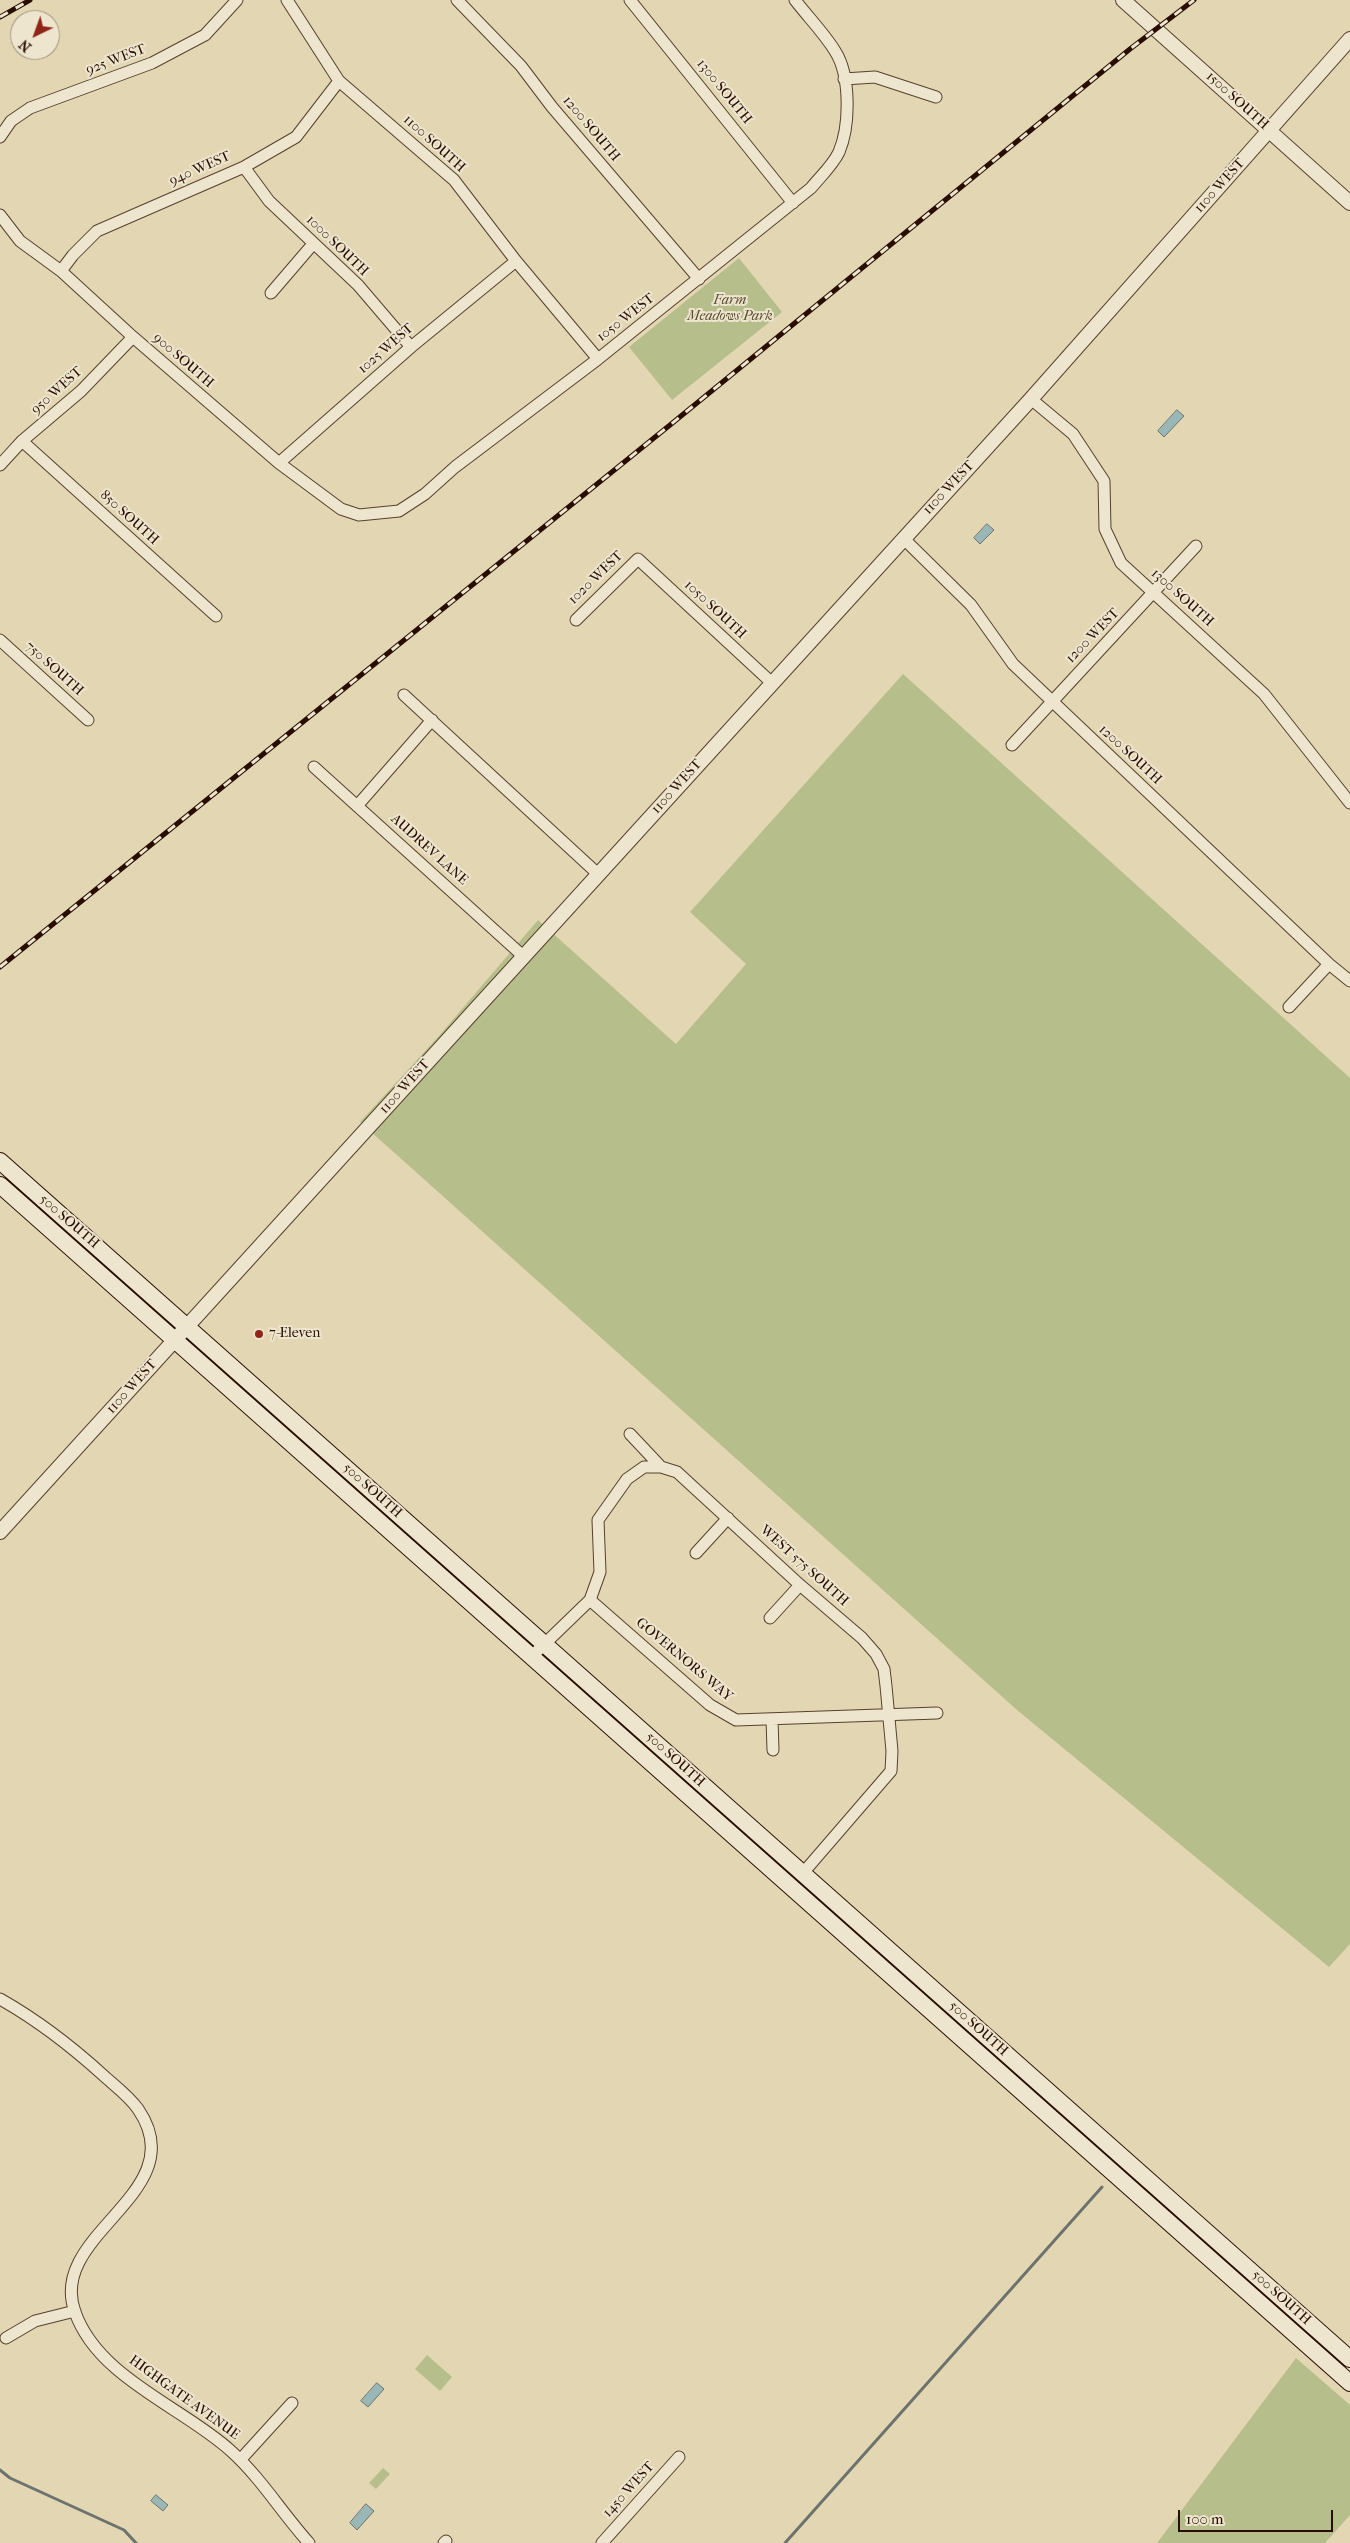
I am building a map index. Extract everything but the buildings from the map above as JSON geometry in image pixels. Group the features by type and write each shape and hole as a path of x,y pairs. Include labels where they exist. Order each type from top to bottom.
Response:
{"main road":[{"name":"500 SOUTH","path":"0,1161 1350,2359"},
{"name":"500 SOUTH","path":"0,1185 1350,2383"}],"street":[{"name":"925 WEST","path":"0,137 11,121 30,108 152,63 205,35 237,0"},
{"name":"1100 SOUTH","path":"287,0 339,81 454,180 516,261 598,359"},
{"name":"1200 SOUTH","path":"457,0 521,66 552,107 699,280"},
{"name":"1300 SOUTH","path":"630,0 793,203"},
{"name":"1050 WEST","path":"359,515 399,511 699,280 811,188 838,153 848,124 845,82 836,52 794,0"},
{"name":"1500 SOUTH","path":"1123,0 1350,203"},
{"name":"1100 WEST","path":"0,1532 1031,399 1350,39"},
{"path":"845,82 875,78 936,98"},
{"name":"940 WEST","path":"61,270 72,255 98,230 244,166 296,137 339,81"},
{"name":"1000 SOUTH","path":"244,166 269,201 358,285 411,346"},
{"name":"900 SOUTH","path":"0,214 20,241 61,270 133,337 279,463 341,509 359,515"},
{"path":"271,293 313,244"},
{"name":"1025 WEST","path":"279,463 411,346 516,261"},
{"name":"950 WEST","path":"0,465 22,441 82,391 133,337"},
{"name":"1300 SOUTH","path":"1031,399 1073,434 1104,481 1105,529 1121,563 1264,694 1350,803"},
{"name":"850 SOUTH","path":"22,441 216,616"},
{"name":"1200 SOUTH","path":"903,538 971,605 1013,664 1329,964 1350,981"},
{"name":"1200 WEST","path":"1012,745 1155,593 1196,546"},
{"name":"1050 SOUTH","path":"638,559 772,683"},
{"name":"1020 WEST","path":"576,620 638,559"},
{"name":"750 SOUTH","path":"0,640 88,720"},
{"path":"404,695 598,874"},
{"path":"357,806 432,720"},
{"name":"AUDREV LANE","path":"314,767 523,956"},
{"path":"1289,1007 1329,964"},
{"path":"630,1434 661,1467"},
{"path":"531,1657 590,1600 600,1572 598,1520 628,1479 644,1467 661,1467"},
{"name":"WEST 575 SOUTH","path":"661,1467 677,1472 800,1585 862,1638 876,1654 884,1669 892,1751 891,1772 803,1873"},
{"path":"696,1553 728,1518"},
{"path":"770,1618 800,1585"},
{"name":"GOVERNORS WAY","path":"590,1600 723,1714 736,1720 937,1713"},
{"path":"772,1719 773,1750"},
{"name":"HIGHGATE AVENUE","path":"0,2000 54,2033 129,2098 142,2116 150,2138 149,2160 142,2183 88,2247 78,2263 73,2282 74,2311 87,2335 121,2372 148,2393 208,2432 240,2459 263,2483 309,2543"},
{"path":"6,2338 35,2321 74,2311"},
{"path":"240,2459 292,2403"},
{"name":"1450 WEST","path":"602,2543 679,2457"}],"green space":[{"name":"Farm Meadows Park","path":"739,258 782,312 672,400 629,347"},
{"path":"903,674 1350,1078 1350,1944 1329,1967 1017,1710 360,1122 438,1037 538,920 676,1044 746,964 690,912"},
{"path":"427,2355 452,2377 440,2391 415,2369"},
{"path":"1296,2358 1350,2405 1350,2515 1325,2543 1157,2543"},
{"path":"383,2468 390,2474 376,2489 369,2483"}],"water":[{"path":"1177,410 1184,416 1164,437 1158,431"},
{"path":"987,524 994,530 980,544 974,538"},
{"path":"377,2383 384,2389 368,2407 361,2401"},
{"path":"156,2495 168,2505 163,2511 151,2501"},
{"path":"366,2504 374,2511 357,2530 350,2523"}],"waterway":[{"path":"785,2543 1102,2187"},
{"path":"0,2470 10,2478 124,2530 136,2543"}],"railway":[{"path":"0,17 30,0"},
{"path":"0,967 670,425 1130,49 1194,0"}],"place":[{"name":"7-Eleven","path":"259,1334"}]}
